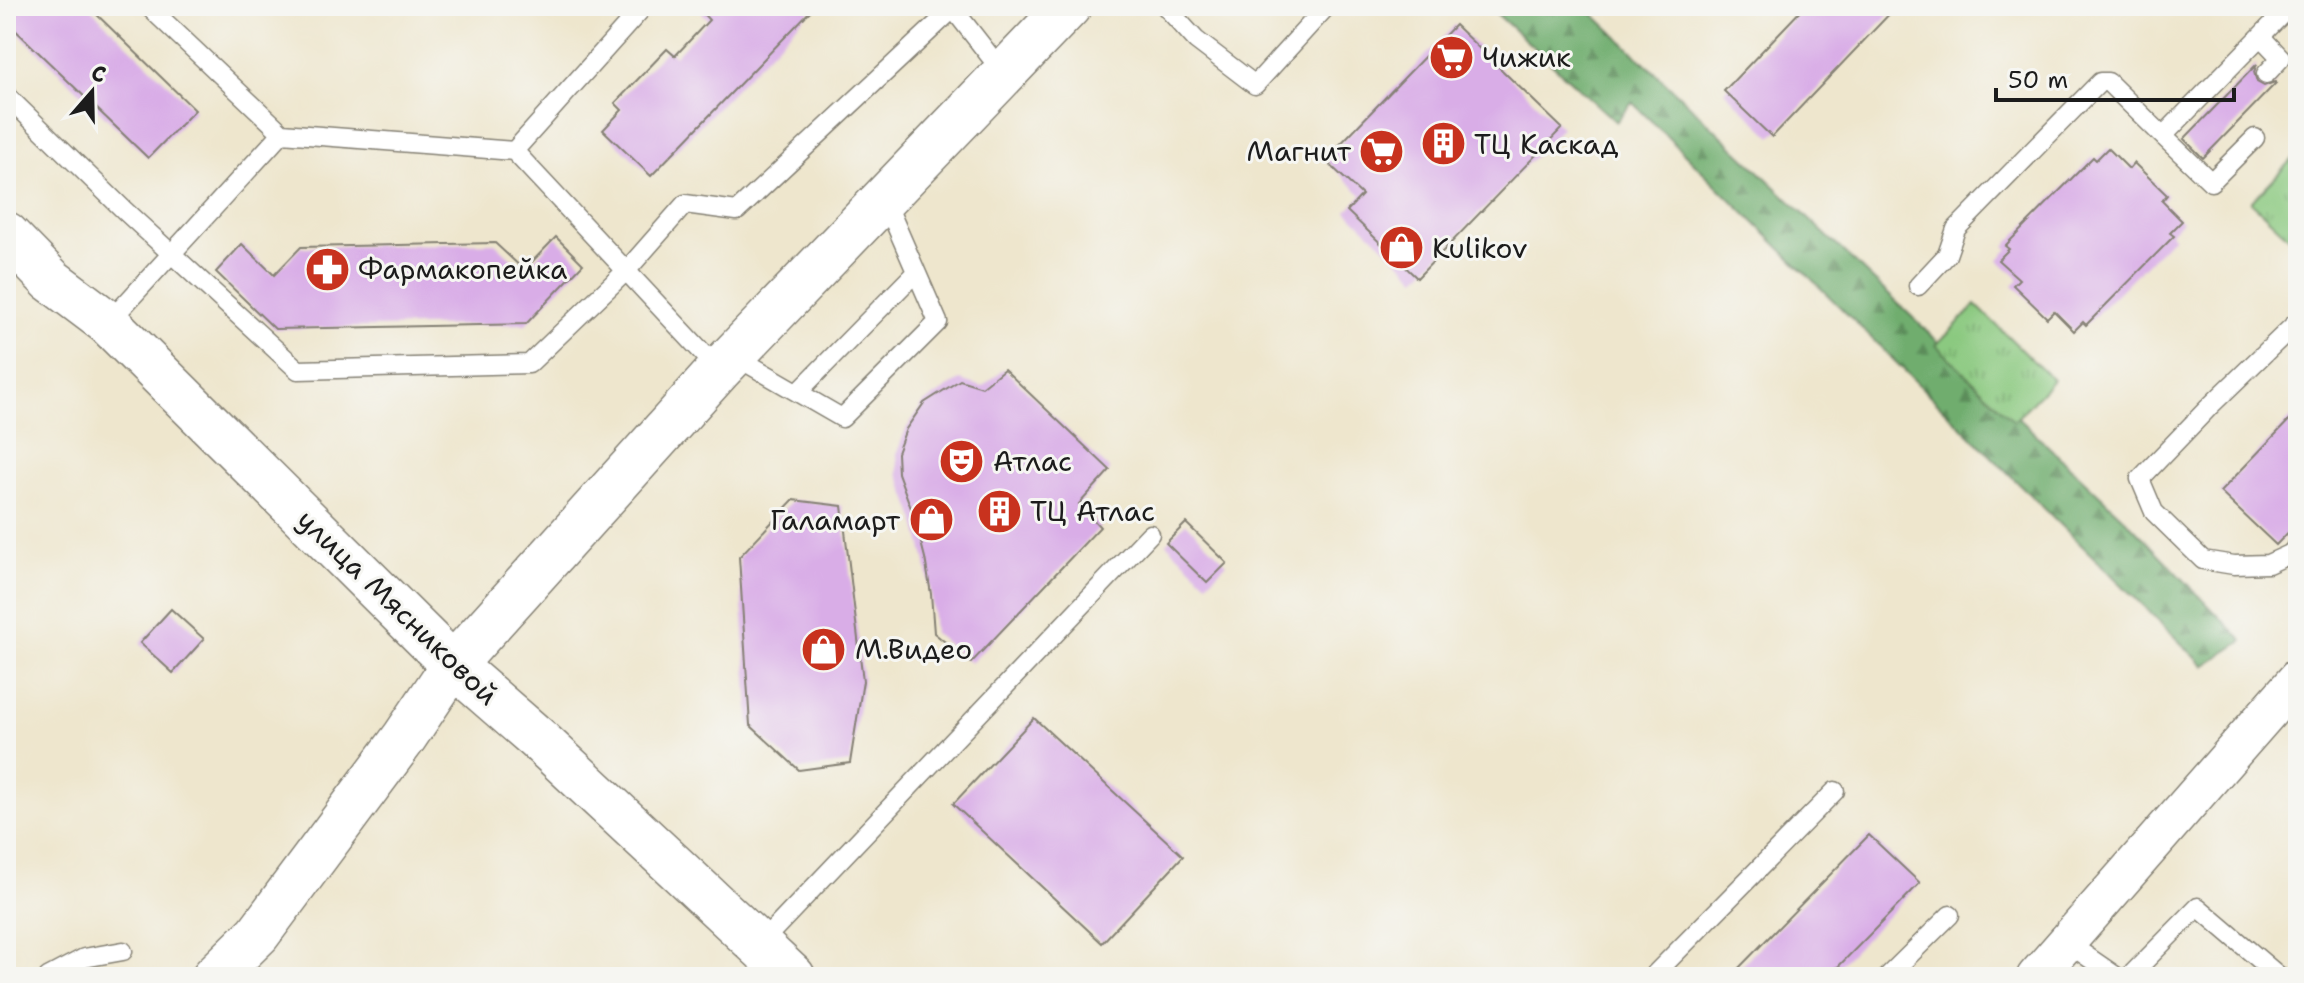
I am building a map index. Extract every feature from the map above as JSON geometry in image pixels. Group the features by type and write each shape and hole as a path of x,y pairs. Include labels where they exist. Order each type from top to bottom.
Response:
{"street":[{"path":"214,977 258,934 404,738 453,665 726,363 1069,6"},
{"name":"улица Мясниковой","path":"6,234 51,280 108,323 453,665 538,739 793,977"},
{"path":"2036,977 2298,678"}],"lane":[{"path":"148,6 282,133 514,151 627,270 726,363 798,392 842,418 938,322 884,198"},
{"path":"514,151 644,6"},
{"path":"1165,6 1196,40 1255,85 1327,6"},
{"path":"2163,136 2290,6"},
{"path":"6,95 298,370 529,364 627,270 685,204 737,211 953,7 1004,74"},
{"path":"2261,37 2281,58 2266,74"},
{"path":"1918,286 1947,255 1956,229 2100,82 2108,82 2211,182 2255,138"},
{"path":"108,323 282,133"},
{"path":"798,392 916,272"},
{"path":"2298,321 2140,479 2154,512 2203,560 2234,565 2268,564 2290,554 2298,546"},
{"path":"759,945 1150,534"},
{"path":"1652,977 1835,791"},
{"path":"2129,977 2198,907 2280,977"},
{"path":"1887,977 1950,915"},
{"path":"2066,942 2117,977"},
{"path":"48,977 84,958 123,951"}],"green space":[{"path":"1488,6 1585,6 2129,523 2243,641 2204,666 1632,102 1616,122"},
{"path":"2298,153 2298,246 2251,202"},
{"path":"1976,305 2053,380 2014,421 1936,345"}],"building":[{"path":"6,6 88,6 195,110 148,158 6,21"},
{"path":"696,6 815,6 651,176 603,130 622,110 615,103 667,49 675,56 709,20"},
{"path":"1805,6 1897,6 1772,137 1724,91"},
{"name":"ТЦ Каскад","path":"1455,25 1562,128 1417,278 1347,211 1362,195 1325,160"},
{"path":"2257,64 2254,72 2257,82 2264,86 2276,83 2203,158 2184,139"},
{"path":"2108,148 2129,169 2134,163 2167,195 2162,201 2182,221 2170,233 2174,236 2086,325 2083,322 2074,331 2054,311 2047,318 2013,285 2019,279 1998,260 2009,249 2005,246 2093,157 2096,160"},
{"path":"556,237 583,264 526,324 275,329 216,272 242,244 274,275 301,247 495,243 524,270"},
{"name":"ТЦ Атлас","path":"1004,369 1110,470 1079,504 1100,527 971,663 934,633 925,558 898,473 897,453 906,429 924,403 960,380 982,387"},
{"path":"2298,411 2298,522 2276,545 2220,492"},
{"path":"793,500 842,506 863,681 850,763 799,770 750,725 739,557"},
{"path":"1186,523 1227,563 1207,583 1166,543"},
{"path":"171,609 204,639 173,673 140,643"},
{"path":"1034,718 1183,856 1102,943 953,804"},
{"path":"1869,835 1920,883 1828,977 1730,977"}],"place":[{"name":"Чижик","path":"1451,57"},
{"name":"ТЦ Каскад","path":"1443,144"},
{"name":"Магнит","path":"1382,151"},
{"name":"Kulikov","path":"1401,248"},
{"name":"Фармакопейка","path":"327,269"},
{"name":"Атлас","path":"962,461"},
{"name":"ТЦ Атлас","path":"999,511"},
{"name":"Галамарт","path":"931,520"},
{"name":"М.Видео","path":"824,649"}]}
